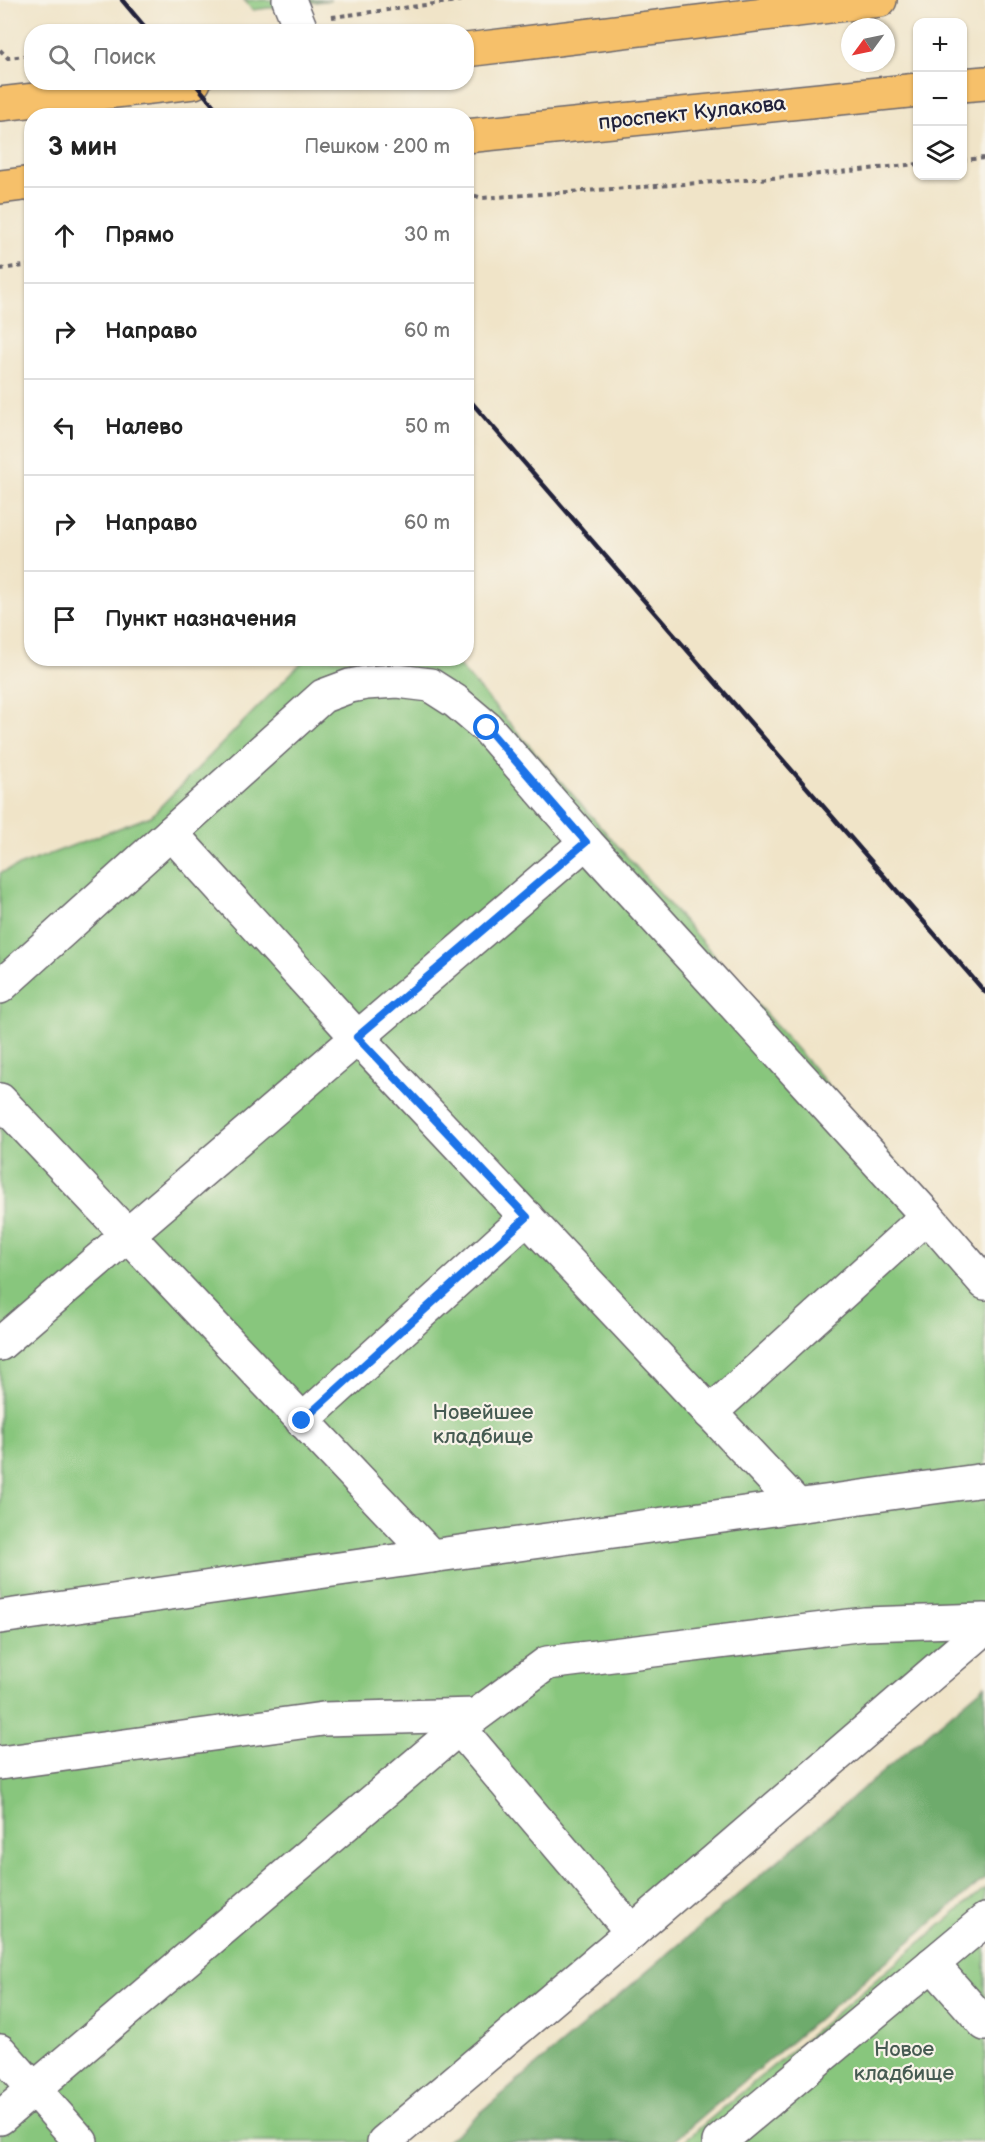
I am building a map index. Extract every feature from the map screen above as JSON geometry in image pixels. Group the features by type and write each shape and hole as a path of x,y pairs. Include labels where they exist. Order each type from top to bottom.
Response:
{"main road":[{"path":"474,49 880,0"},
{"path":"967,85 985,83"},
{"path":"0,104 123,90"},
{"name":"проспект Кулакова","path":"474,135 913,91"},
{"path":"0,187 24,184"}],"lane":[{"path":"0,987 323,696 350,686 397,681 430,685 455,701 487,728 586,842 927,1216 985,1283"},
{"path":"171,833 357,1037 798,1506"},
{"path":"0,1344 586,842"},
{"path":"0,1100 126,1236 431,1556"},
{"path":"710,1413 927,1216"},
{"path":"302,1421 527,1217"},
{"path":"0,1617 985,1480"},
{"path":"0,2118 468,1722 547,1664 865,1624 985,1620"},
{"path":"384,2142 985,1628"},
{"path":"2,1764 323,1719 468,1722"},
{"path":"468,1722 632,1932"},
{"path":"719,2142 985,1920"},
{"path":"932,1964 985,2024"},
{"path":"0,2050 81,2142"}],"path":[{"path":"262,24 297,18 465,0"},
{"path":"0,50 8,58 24,56"},
{"path":"967,160 985,158"},
{"path":"474,196 482,198 801,176 913,165"},
{"path":"0,269 24,266"}],"green space":[{"path":"244,0 331,0 253,10"},
{"name":"Новейшее кладбище","path":"298,666 459,666 985,1263 985,1628 388,2142 0,2142 0,873 151,816"},
{"path":"985,1685 985,1878 672,2142 446,2142"},
{"name":"Новое кладбище","path":"985,1888 985,2142 683,2142"}],"railway":[{"path":"122,0 142,24"},
{"path":"201,90 215,108"},
{"path":"474,405 985,992"}],"route":[{"path":"302,1421 527,1217 357,1037 586,842 487,728"}]}
